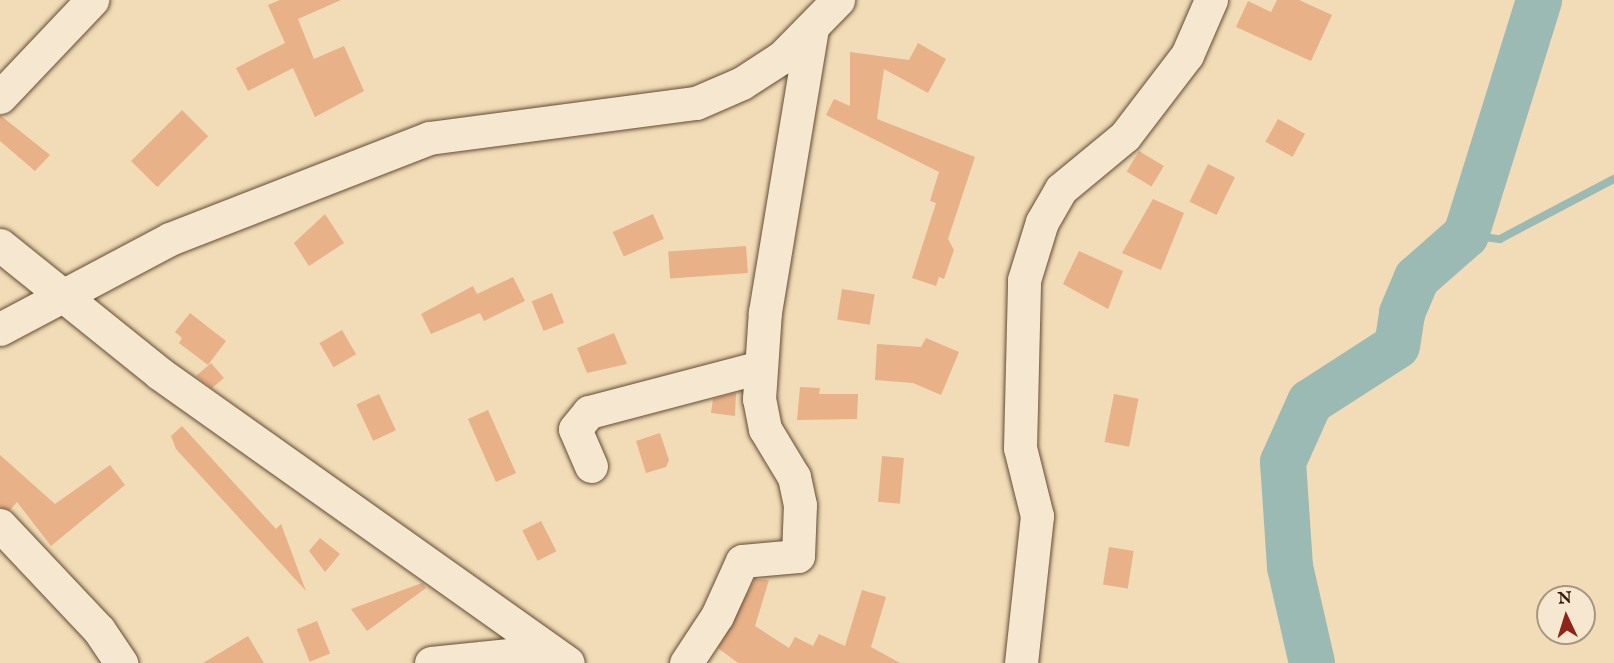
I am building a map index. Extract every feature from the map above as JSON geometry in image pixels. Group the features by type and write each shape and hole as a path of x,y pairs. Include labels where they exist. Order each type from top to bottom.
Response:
{"street":[{"path":"0,97 92,0"},
{"path":"0,329 57,296 170,238 429,138 696,103 742,83 812,28 838,0"},
{"path":"1021,663 1037,516 1020,448 1024,280 1042,222 1061,189 1125,136 1187,55 1211,0"},
{"path":"686,663 717,616 742,561 798,556 800,505 794,477 765,429 760,367 812,28"},
{"path":"0,245 57,296 276,459 558,657"},
{"path":"591,466 575,429 589,412 760,367"},
{"path":"0,525 99,630 121,663"},
{"path":"431,663 558,657"}],"building":[{"path":"280,0 341,0 298,19 314,59 344,46 364,91 315,117 293,68 248,91 236,68 285,43 268,5"},
{"path":"1277,0 1299,0 1332,15 1311,61 1236,27 1248,1 1271,12"},
{"path":"918,43 946,59 928,93 884,69 877,119 975,157 948,239 954,250 944,279 939,277 936,286 912,278 936,203 930,201 939,172 826,115 834,99 850,106 850,52 909,60"},
{"path":"182,110 208,136 157,187 131,161"},
{"path":"0,115 50,155 35,171 0,141"},
{"path":"1278,119 1305,134 1293,157 1265,142"},
{"path":"1139,151 1164,166 1151,187 1127,172"},
{"path":"1208,164 1235,177 1217,215 1190,202"},
{"path":"1153,199 1184,213 1161,270 1122,253"},
{"path":"325,214 344,243 309,266 294,243"},
{"path":"653,214 664,239 624,257 613,232"},
{"path":"746,246 748,273 670,278 668,251"},
{"path":"1079,251 1123,271 1108,309 1063,284"},
{"path":"513,277 525,301 484,321 480,313 431,334 421,314 473,286 477,294"},
{"path":"842,289 875,294 870,325 837,320"},
{"path":"552,293 564,323 544,331 532,301"},
{"path":"190,313 226,341 208,365 179,343 182,338 175,332"},
{"path":"342,330 356,354 333,367 319,343"},
{"path":"614,333 627,364 587,373 577,348"},
{"path":"926,338 959,352 941,395 913,383 875,380 877,344 921,347"},
{"path":"211,363 224,378 212,388 196,376"},
{"path":"800,387 820,388 819,394 858,394 857,419 797,420"},
{"path":"736,393 735,416 711,413 713,399"},
{"path":"379,394 396,430 373,441 356,405"},
{"path":"1114,394 1139,399 1129,447 1105,442"},
{"path":"488,410 516,473 496,482 468,419"},
{"path":"182,426 276,529 281,524 306,591 176,449 171,436"},
{"path":"660,433 669,460 666,467 646,473 636,441"},
{"path":"0,455 55,504 110,465 125,485 51,546 17,502 10,510 0,507"},
{"path":"882,456 904,458 900,504 878,502"},
{"path":"541,521 556,551 538,561 522,531"},
{"path":"320,538 340,554 325,572 309,551"},
{"path":"1109,547 1134,551 1128,588 1103,585"},
{"path":"755,579 769,580 755,626 789,648 795,637 813,646 819,634 845,646 862,590 886,597 871,647 900,663 738,663 718,648"},
{"path":"422,583 426,588 367,631 351,609"},
{"path":"317,621 330,653 310,662 297,629"},
{"path":"248,636 264,663 203,663"}],"waterway":[{"path":"1312,663 1290,567 1283,462 1310,402 1397,346 1402,313 1417,278 1466,235 1539,0"},
{"path":"1466,235 1500,239 1614,179"}]}
